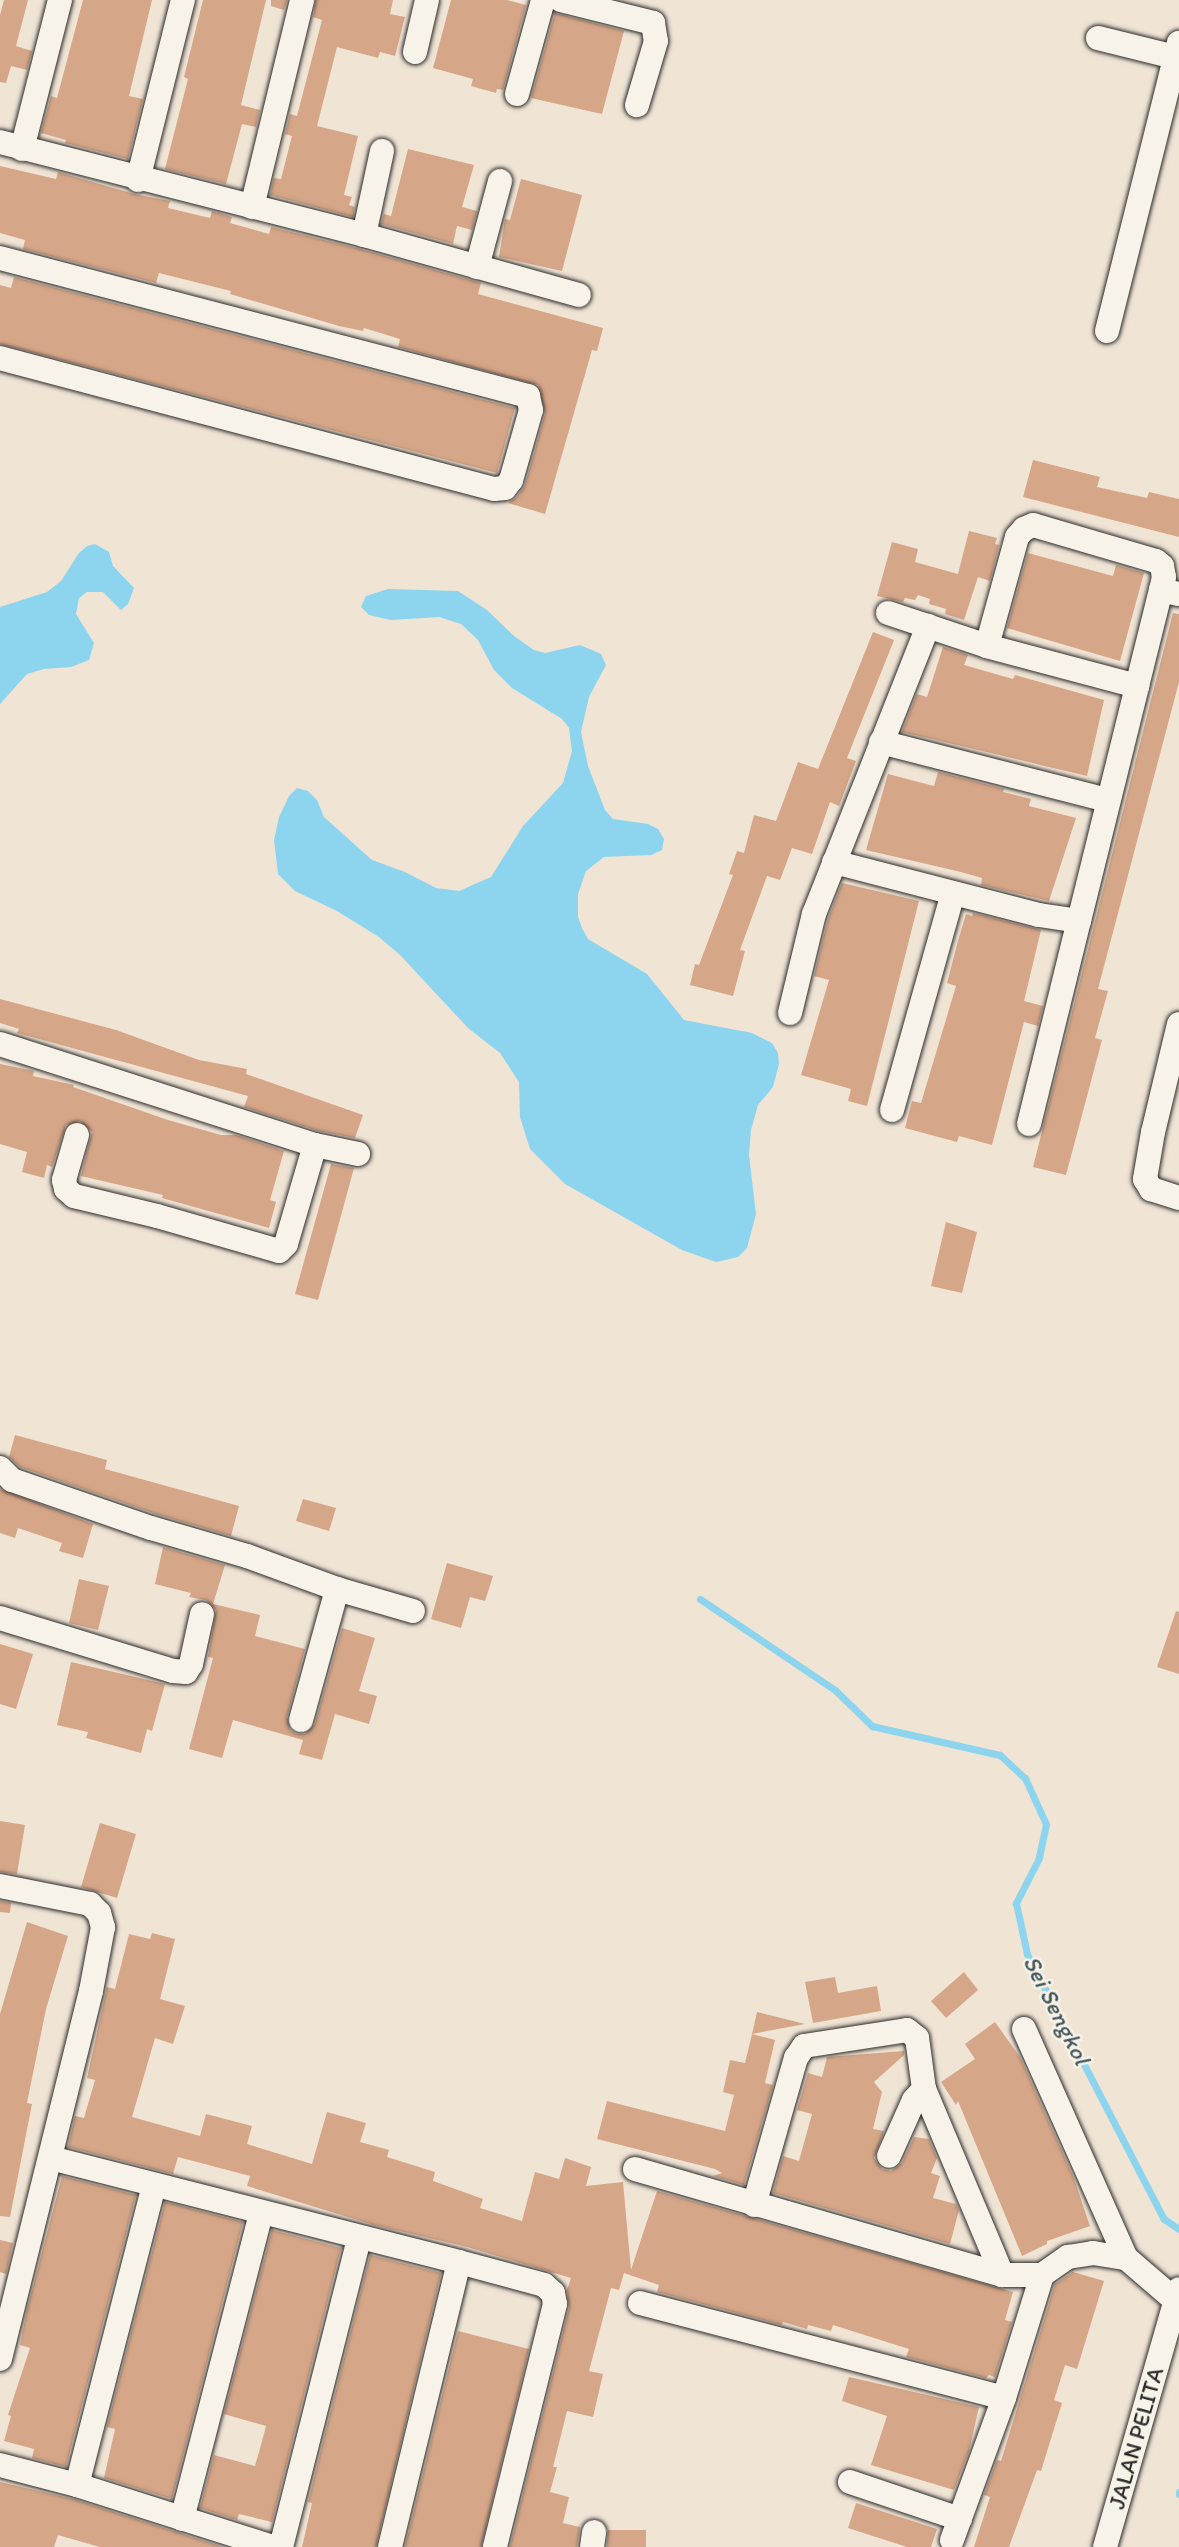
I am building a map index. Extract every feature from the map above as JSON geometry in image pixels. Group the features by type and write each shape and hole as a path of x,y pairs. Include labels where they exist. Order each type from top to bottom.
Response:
{"street":[{"path":"60,0 11,146 364,235 579,295"},
{"path":"138,180 183,0"},
{"path":"252,206 302,0"},
{"path":"415,52 427,0"},
{"path":"517,94 543,0"},
{"path":"561,0 653,23 656,41 637,106"},
{"path":"1098,38 1177,50 1173,95 1107,331"},
{"path":"364,235 382,151"},
{"path":"477,267 500,181"},
{"path":"0,258 528,396 531,410 511,480 505,488 494,489 0,358"},
{"path":"987,646 1017,537 1024,528 1032,525 1156,561 1162,566 1170,592 1137,686 1029,1124"},
{"path":"888,613 987,646 1137,686"},
{"path":"790,1013 814,914 928,626"},
{"path":"881,742 1107,800"},
{"path":"834,862 1040,915 1079,921"},
{"path":"892,1110 953,893"},
{"path":"1179,1024 1153,1132 1145,1179 1151,1189 1179,1198"},
{"path":"0,1044 315,1145 358,1154"},
{"path":"76,1135 64,1180 66,1189 74,1196 157,1216 279,1251 286,1244 315,1145"},
{"path":"0,1468 12,1479 151,1528 247,1556 337,1589 413,1611"},
{"path":"302,1720 337,1589"},
{"path":"0,1618 173,1671 186,1672 191,1664 202,1614"},
{"path":"0,1886 90,1904 99,1913 103,1927 91,1991 0,2359"},
{"path":"1024,2029 1126,2258"},
{"path":"754,2205 796,2058 804,2046 907,2030 917,2038 924,2089 1002,2275"},
{"path":"889,2156 914,2100 924,2089"},
{"path":"51,2158 544,2285 553,2293 555,2304 495,2547"},
{"path":"635,2169 1002,2275 1042,2275 1068,2257 1093,2253 1126,2258 1177,2295"},
{"path":"77,2485 154,2185"},
{"path":"182,2519 261,2213"},
{"path":"281,2547 359,2238"},
{"path":"390,2547 459,2262"},
{"path":"850,2482 956,2529 1004,2398 1042,2275"},
{"name":"JALAN PELITA","path":"1105,2547 1177,2295"},
{"path":"640,2304 1004,2398"},
{"path":"0,2465 77,2485 273,2547"}],"water":[{"path":"95,544 109,552 113,566 134,588 128,604 121,610 103,592 87,592 79,598 76,614 94,643 89,660 71,667 44,669 27,674 0,704 0,607 47,592 61,581 79,553 87,546"},
{"path":"388,589 458,591 487,610 514,636 534,650 545,653 580,645 601,654 606,665 589,697 581,732 588,766 605,810 613,819 648,824 658,829 664,839 662,850 651,855 604,857 586,871 578,894 578,917 582,928 588,939 647,974 684,1020 752,1033 772,1043 778,1053 779,1064 773,1087 758,1105 751,1130 749,1155 756,1214 747,1248 738,1257 716,1262 682,1250 565,1184 530,1149 520,1117 519,1082 500,1053 468,1028 400,955 379,937 337,911 295,891 278,874 274,840 279,817 289,796 297,788 308,791 317,800 324,817 372,860 405,872 436,888 459,891 491,877 523,826 563,783 572,751 569,728 562,719 512,688 494,670 478,640 461,624 439,617 391,620 369,615 361,607 366,596"}],"building":[{"path":"4,0 28,0 16,46 32,51 27,70 11,66 6,83 0,82 0,15"},
{"path":"83,0 152,0 129,96 143,99 128,159 65,143 66,140 41,133 51,96 57,98"},
{"path":"203,0 266,0 241,105 260,110 256,127 242,124 226,184 165,169 188,79 184,77"},
{"path":"271,0 287,0 284,10 271,6"},
{"path":"316,0 393,0 390,14 405,17 395,56 380,52 378,58 337,47 317,126 358,136 344,195 352,197 349,205 355,207 353,217 270,195 274,178 281,179 292,136 285,134 290,114 297,116 322,20 313,17"},
{"path":"451,0 507,0 526,5 503,90 497,89 496,93 471,86 473,79 433,68"},
{"path":"555,13 624,31 602,114 531,98"},
{"path":"408,149 474,165 462,207 477,211 472,230 457,226 453,244 381,224 384,214 391,216"},
{"path":"0,166 56,179 58,172 134,194 170,201 168,208 210,218 212,211 232,217 230,223 269,234 271,227 360,249 481,283 478,294 603,328 597,351 592,350 545,514 508,503 517,497 525,485 545,414 538,385 398,347 400,339 364,328 363,331 339,326 230,294 231,291 159,273 156,283 23,249 25,240 0,233"},
{"path":"521,179 582,195 562,271 499,257 505,219 510,220"},
{"path":"14,277 515,408 497,473 0,344 0,285 11,288"},
{"path":"1033,460 1100,477 1097,487 1147,498 1149,492 1179,499 1179,537 1023,497"},
{"path":"969,531 997,538 995,544 999,545 990,581 978,577 964,620 945,614 946,609 929,604 930,599 918,595 915,600 905,598 903,602 877,596 892,542 918,549 915,562 958,574"},
{"path":"1028,553 1113,576 1116,565 1144,573 1120,661 1007,628"},
{"path":"1173,613 1179,614 1179,682 1098,989 1108,991 1095,1038 1102,1040 1066,1175 1033,1167"},
{"path":"873,632 894,640 847,758 856,761 839,806 830,802 812,854 792,848 780,880 767,876 740,950 745,951 733,996 690,985 695,964 699,965 733,875 729,874 737,851 744,853 754,815 776,821 798,762 818,769"},
{"path":"943,647 968,655 964,665 1013,679 1015,675 1104,700 1087,776 902,732 917,694 927,697"},
{"path":"938,772 1004,789 1003,792 1031,799 1029,806 1076,818 1049,901 981,885 982,878 961,872 866,850 888,774 934,786"},
{"path":"842,883 919,901 867,1106 848,1101 851,1089 801,1075 829,980 814,976 828,919"},
{"path":"973,913 1041,930 1024,1001 1043,1006 1038,1026 1024,1022 992,1145 959,1136 957,1142 905,1128 912,1101 921,1103 956,986 947,983 958,941 966,914 972,916"},
{"path":"0,999 116,1030 199,1060 247,1069 246,1074 363,1115 355,1138 319,1131 244,1107 248,1096 17,1033 19,1029 0,1023"},
{"path":"0,1064 34,1071 33,1076 74,1085 73,1087 168,1120 221,1135 236,1135 284,1151 270,1200 276,1202 269,1228 162,1198 163,1195 81,1176 92,1132 80,1121 66,1125 52,1167 47,1165 44,1178 22,1172 27,1152 0,1144"},
{"path":"331,1164 354,1168 318,1300 295,1294"},
{"path":"946,1222 977,1232 962,1293 931,1286"},
{"path":"15,1435 107,1460 105,1469 239,1506 231,1536 156,1514 20,1467 9,1457"},
{"path":"0,1489 93,1524 83,1558 59,1551 62,1543 18,1528 15,1538 0,1533"},
{"path":"303,1499 336,1508 329,1531 296,1521"},
{"path":"163,1547 225,1565 213,1604 260,1615 255,1636 305,1649 287,1717 290,1730 296,1734 305,1734 315,1724 342,1628 375,1638 359,1691 377,1696 369,1724 335,1714 322,1760 299,1754 303,1740 233,1720 222,1758 189,1749 213,1658 208,1657 216,1610 206,1600 189,1597 191,1593 155,1584"},
{"path":"447,1563 493,1576 485,1601 470,1597 461,1628 431,1619"},
{"path":"79,1579 109,1586 98,1630 69,1623"},
{"path":"1176,1611 1179,1612 1179,1674 1157,1667"},
{"path":"0,1644 33,1654 16,1709 0,1704"},
{"path":"71,1662 165,1684 152,1731 147,1729 141,1753 86,1738 88,1732 57,1725"},
{"path":"0,1821 25,1825 17,1874 0,1872"},
{"path":"100,1823 136,1834 117,1898 81,1887"},
{"path":"0,1901 11,1903 10,1913 0,1912"},
{"path":"27,1922 68,1936 46,2009 27,2103 32,2104 10,2217 0,2216 0,2014"},
{"path":"152,1933 175,1939 160,1999 185,2006 173,2044 155,2038 132,2117 200,2136 206,2114 252,2126 247,2144 312,2164 327,2112 366,2123 360,2142 389,2150 387,2157 435,2172 433,2181 483,2199 480,2208 522,2221 535,2172 559,2179 565,2158 591,2167 586,2186 623,2182 631,2270 657,2191 1013,2292 1005,2320 1012,2322 995,2377 989,2375 986,2378 906,2357 909,2349 833,2325 831,2331 808,2325 807,2329 783,2322 782,2325 657,2292 659,2285 624,2273 619,2290 611,2288 589,2371 603,2374 593,2417 567,2411 553,2467 557,2467 550,2492 569,2497 563,2523 580,2527 577,2547 510,2547 569,2308 567,2290 571,2278 467,2247 374,2225 247,2186 250,2176 178,2157 173,2174 68,2147 75,2116 84,2118 95,2080 87,2078 107,1987 115,1989 129,1934 150,1939"},
{"path":"964,1972 978,1990 946,2018 931,2001"},
{"path":"835,1977 838,1993 877,1986 881,2011 813,2023 805,1982"},
{"path":"757,2012 805,2024 752,2034"},
{"path":"995,2022 1020,2057 1073,2176 1090,2226 1047,2241 1047,2244 1022,2256 958,2101 956,2105 941,2082 975,2059 965,2044"},
{"path":"752,2034 775,2040 765,2083 773,2085 744,2185 713,2176 722,2173 715,2169 597,2139 607,2101 725,2131 734,2095 723,2092 730,2060 745,2063"},
{"path":"904,2051 904,2055 874,2082 882,2092 873,2129 884,2131 874,2158 882,2169 891,2171 902,2163 914,2137 929,2139 937,2158 931,2173 940,2176 933,2198 956,2204 959,2210 950,2244 773,2193 783,2156 799,2161 812,2114 797,2110 808,2073 822,2077 827,2057"},
{"path":"62,2176 136,2195 66,2467 32,2458 34,2449 4,2441 11,2416 8,2415 30,2348 20,2345 27,2310"},
{"path":"165,2202 243,2222 172,2499 104,2478 115,2429 107,2427"},
{"path":"272,2230 341,2248 272,2522 239,2514 237,2520 200,2508 214,2455 255,2466 266,2426 224,2414"},
{"path":"0,2240 13,2243 6,2274 0,2272"},
{"path":"370,2255 441,2273 376,2547 302,2547 312,2503 308,2502"},
{"path":"1073,2272 1104,2281 1077,2369 1065,2365 1054,2400 1062,2403 1041,2471 1037,2470 1009,2547 974,2547 990,2497 984,2495 997,2460 1001,2461 1055,2284"},
{"path":"458,2331 529,2349 481,2547 405,2547"},
{"path":"849,2377 979,2407 969,2451 954,2490 871,2465 887,2416 842,2401"},
{"path":"0,2482 73,2499 223,2547 100,2547 58,2535 54,2547 0,2547"},
{"path":"856,2503 937,2529 931,2547 907,2547 848,2528"},
{"path":"608,2530 646,2530 646,2547 607,2547"}],"waterway":[{"name":"Sei Sengkol","path":"700,1599 835,1690 872,1726 1000,1755 1025,1778 1046,1824 1039,1858 1016,1903 1027,1954 1164,2219 1179,2229"}]}
